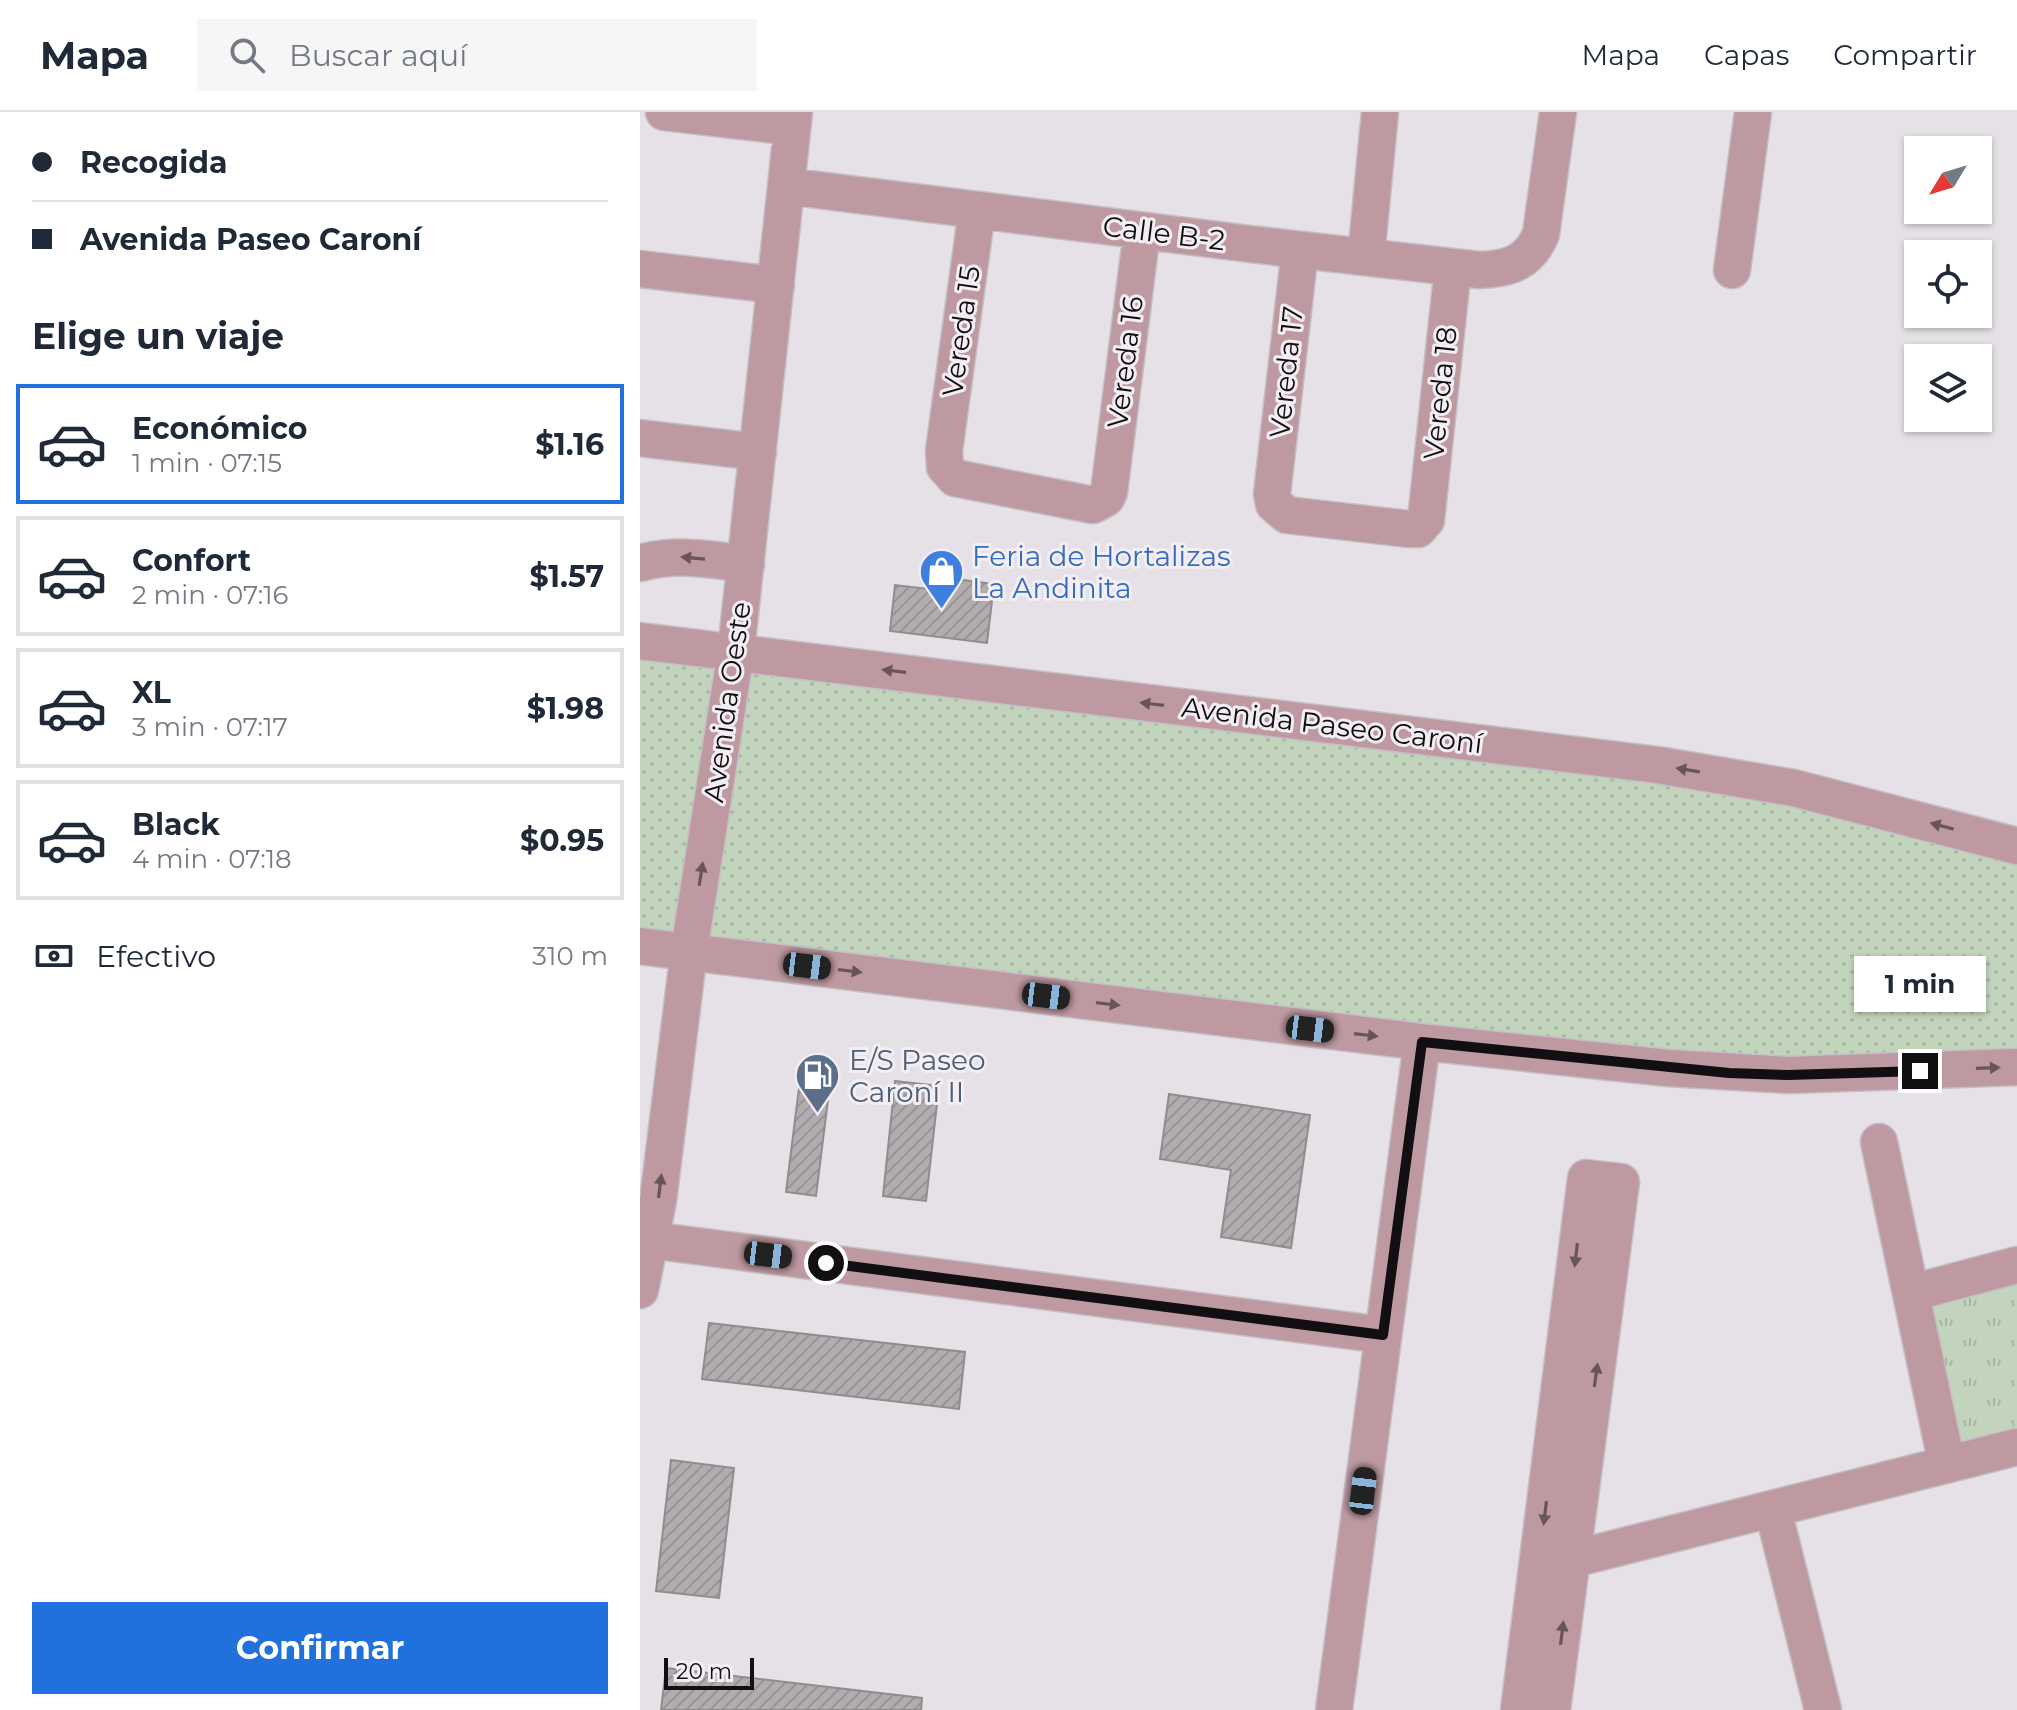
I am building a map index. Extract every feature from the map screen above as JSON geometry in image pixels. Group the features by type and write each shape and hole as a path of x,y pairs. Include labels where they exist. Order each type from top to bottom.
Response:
{"street":[{"path":"664,112 793,120"},
{"path":"1366,257 1380,112"},
{"name":"Calle B-2","path":"786,186 1300,250 1499,269 1515,265 1535,247 1545,214 1558,112"},
{"path":"1732,270 1753,112"},
{"name":"Avenida Oeste","path":"640,1290 658,1201 689,951 736,651 793,120"},
{"name":"Vereda 15","path":"977,210 944,451 945,467 955,478 1093,505 1106,498 1109,492"},
{"name":"Vereda 16","path":"1109,492 1142,231"},
{"name":"Vereda 17","path":"1300,250 1272,494 1274,504 1287,515 1409,529 1418,529 1426,520"},
{"name":"Vereda 18","path":"1426,520 1453,267"},
{"path":"640,269 776,285"},
{"path":"640,438 758,452"},
{"path":"640,563 685,556 746,564"},
{"name":"Avenida Paseo Caroní","path":"640,641 1672,767 1794,788 2017,846"},
{"path":"640,946 1422,1042 1729,1073 1788,1075 2017,1067"},
{"path":"1334,1710 1422,1042"},
{"path":"1879,1142 1947,1465"},
{"path":"1519,1710 1555,1564 1621,1182 1586,1178 1555,1564 1552,1710"},
{"path":"650,1240 1383,1335"},
{"path":"1911,1293 2017,1265"},
{"path":"1555,1564 2017,1447"},
{"path":"1773,1510 1823,1710"}],"green space":[{"path":"640,641 1525,748 2017,846 2017,1067 1871,1073 640,946"},
{"path":"2017,1265 2017,1447 1947,1465 1911,1293"}],"building":[{"name":"Feria de Hortalizas La Andinita","path":"948,578 994,584 987,643 890,631 895,585 946,591"},
{"path":"802,1064 832,1068 816,1196 786,1192"},
{"path":"895,1081 939,1086 926,1201 883,1196"},
{"path":"1169,1094 1310,1115 1291,1248 1221,1237 1231,1170 1160,1159"},
{"path":"709,1323 965,1352 959,1409 702,1379"},
{"path":"671,1460 734,1468 719,1598 656,1591"},
{"path":"666,1668 922,1698 921,1710 661,1710"}],"place":[{"name":"Feria de Hortalizas La Andinita","path":"941,611"},
{"name":"E/S Paseo Caroní II","path":"818,1115"}],"route":[{"path":"826,1263 1383,1335 1422,1042 1729,1073 1788,1075 1920,1071"}]}
